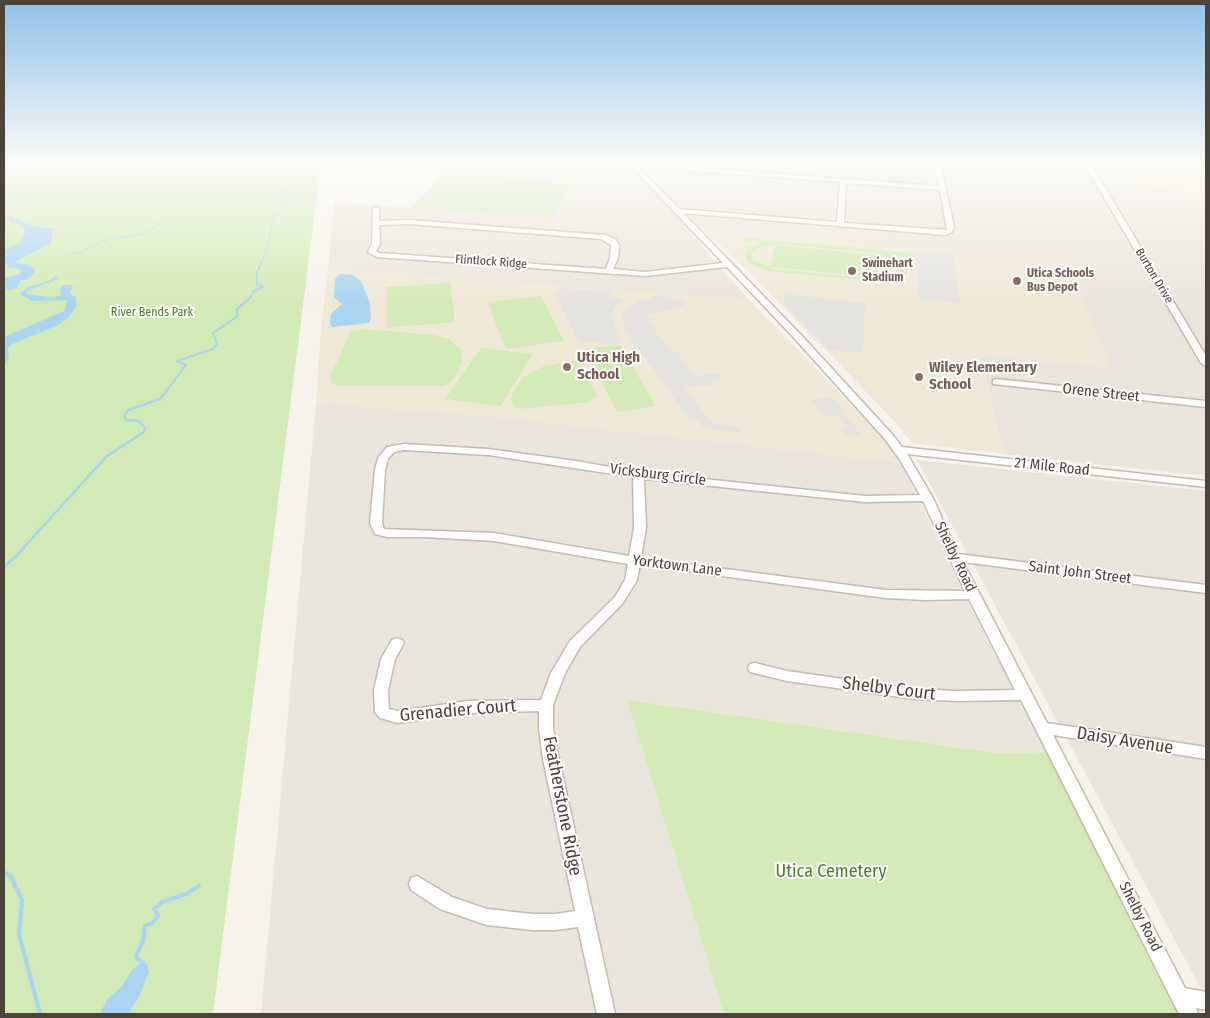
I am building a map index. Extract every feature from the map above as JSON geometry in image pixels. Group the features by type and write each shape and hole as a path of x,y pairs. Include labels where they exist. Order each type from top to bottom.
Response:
{"street":[{"path":"376,211 377,223 409,222 602,237 612,241 615,245 614,258 609,270"},
{"path":"678,211 948,232 951,227 948,211"},
{"name":"Shelby Road","path":"678,211 799,338 899,450 927,498 954,557 1189,1014"},
{"path":"840,224 841,211"},
{"name":"Burton Drive","path":"1115,211 1206,362"},
{"name":"Flintlock Ridge","path":"377,223 376,243 372,252 374,255 645,274 727,263"},
{"name":"Orene Street","path":"998,392 995,379 1206,404"},
{"name":"Vicksburg Circle","path":"382,532 376,523 380,470 383,458 391,449 414,447 488,452 638,475 865,499 927,498"},
{"name":"21 Mile Road","path":"899,450 1206,484"},
{"name":"Featherstone Ridge","path":"606,1014 550,759 546,729 546,705 564,661 581,637 624,593 631,580 636,561 640,528 638,475"},
{"name":"Yorktown Lane","path":"382,532 425,532 494,537 636,561 886,594 925,596 974,595"},
{"name":"Saint John Street","path":"954,557 1206,589"},
{"name":"Grenadier Court","path":"396,643 388,659 381,690 382,712 389,716 410,716 468,708 546,705"},
{"name":"Shelby Court","path":"755,668 787,676 914,694 957,696 1025,695"},
{"name":"Daisy Avenue","path":"1043,728 1206,753"},
{"path":"417,884 446,903 469,912 488,916 540,922 585,918"},
{"path":"1180,996 1206,1001"}],"shaded area":[{"path":"333,211 449,211 551,218 555,211 1201,211 1206,216 1206,242 1202,243 1206,247 1206,476 1003,454 981,355 1111,367 955,247 955,252 721,231 707,232 701,226 688,228 713,260 750,301 328,269"},
{"path":"721,231 955,252 955,246 1064,254 1111,367 981,355 1003,454 912,443 897,424 832,356 707,232"},
{"path":"915,250 953,253 960,303 919,299"},
{"name":"Utica High School","path":"328,269 750,301 878,432 900,462 479,415 332,404 316,405 321,330"},
{"path":"563,288 611,291 608,295 625,300 616,305 611,314 615,329 622,342 602,345 598,341 584,343 578,341 555,291"},
{"path":"785,294 865,303 863,353 829,350 784,303"},
{"path":"655,295 678,299 686,305 672,310 664,309 661,312 646,314 655,328 654,330 667,347 677,352 694,376 718,373 722,379 712,381 714,385 684,386 708,419 717,424 740,427 740,433 704,428 696,419 689,420 632,341 622,319 624,313 640,300 648,300"},
{"path":"832,397 843,409 840,410 862,435 848,437 842,430 849,428 837,415 826,417 811,400"},
{"path":"332,404 479,415 900,462 995,656 1006,658 1055,752 996,753 627,700 724,1014 261,1014 316,405"},
{"path":"917,460 1206,491 1206,998"}],"green space":[{"name":"River Bends Park","path":"4,211 315,211 213,1014 4,1014"},
{"path":"445,211 555,211 551,218"},
{"path":"744,238 914,253 915,257 895,255 903,260 908,270 906,275 900,279 887,282 767,271 749,263 745,258 745,252 750,247 762,243 743,240","holes":["780,244 876,253 893,259 901,267 901,271 892,277 874,279 774,269 753,260 752,255 758,248"]},
{"path":"776,245 878,255 877,277 770,267"},
{"path":"450,283 455,322 387,328 387,287"},
{"path":"541,296 564,341 506,349 487,302"},
{"path":"363,329 434,335 449,339 460,349 462,360 455,379 444,386 344,386 332,384 330,377 351,331"},
{"path":"620,345 656,406 617,412 585,349"},
{"path":"481,348 533,354 501,406 445,399"},
{"path":"577,360 597,395 590,402 518,409 513,405 511,400 513,392 522,378 542,367"},
{"name":"Utica Cemetery","path":"627,700 996,753 1055,752 1189,1014 724,1014"}],"water":[{"path":"10,216 33,226 55,229 52,232 51,243 15,262 29,265 35,270 34,274 28,279 20,281 17,288 10,290 4,288 4,278 20,274 21,269 8,268 8,265 4,263 7,253 4,254 4,250 21,242 25,231 22,225 10,222 8,218"},
{"path":"339,274 353,275 361,281 370,303 371,318 369,323 332,327 330,324 331,314 342,304 334,297 335,279"},
{"path":"58,276 56,280 27,291 27,294 53,298 61,295 60,288 63,285 73,285 70,294 76,297 76,307 68,318 56,326 12,344 7,348 9,355 4,367 4,337 64,311 67,300 32,301 20,294 28,287 49,281"},
{"path":"143,962 147,964 149,972 139,996 128,1014 100,1014 106,1001 122,986 133,969"}],"waterway":[{"path":"260,266 265,255 274,219 282,211"},
{"path":"71,253 80,253 103,241 145,233 158,225 158,222"},
{"path":"164,394 186,365 177,361 213,349 217,344 213,333 238,316 236,310 250,298 254,291 263,287 257,284 257,272 260,266"},
{"path":"16,556 107,456 144,432 145,428 139,421 126,420 124,416 128,410 160,399 165,393"},
{"path":"4,567 16,556"},
{"path":"4,872 11,877 22,900 19,934 40,1014"},
{"path":"143,962 137,959 136,955 143,942 145,926 152,923 158,916 154,909 162,902 186,894 199,886"}],"place":[{"name":"Swinehart Stadium","path":"852,271"},
{"name":"Utica Schools Bus Depot","path":"1017,281"},
{"name":"Utica High School","path":"567,367"},
{"name":"Wiley Elementary School","path":"919,377"}]}
